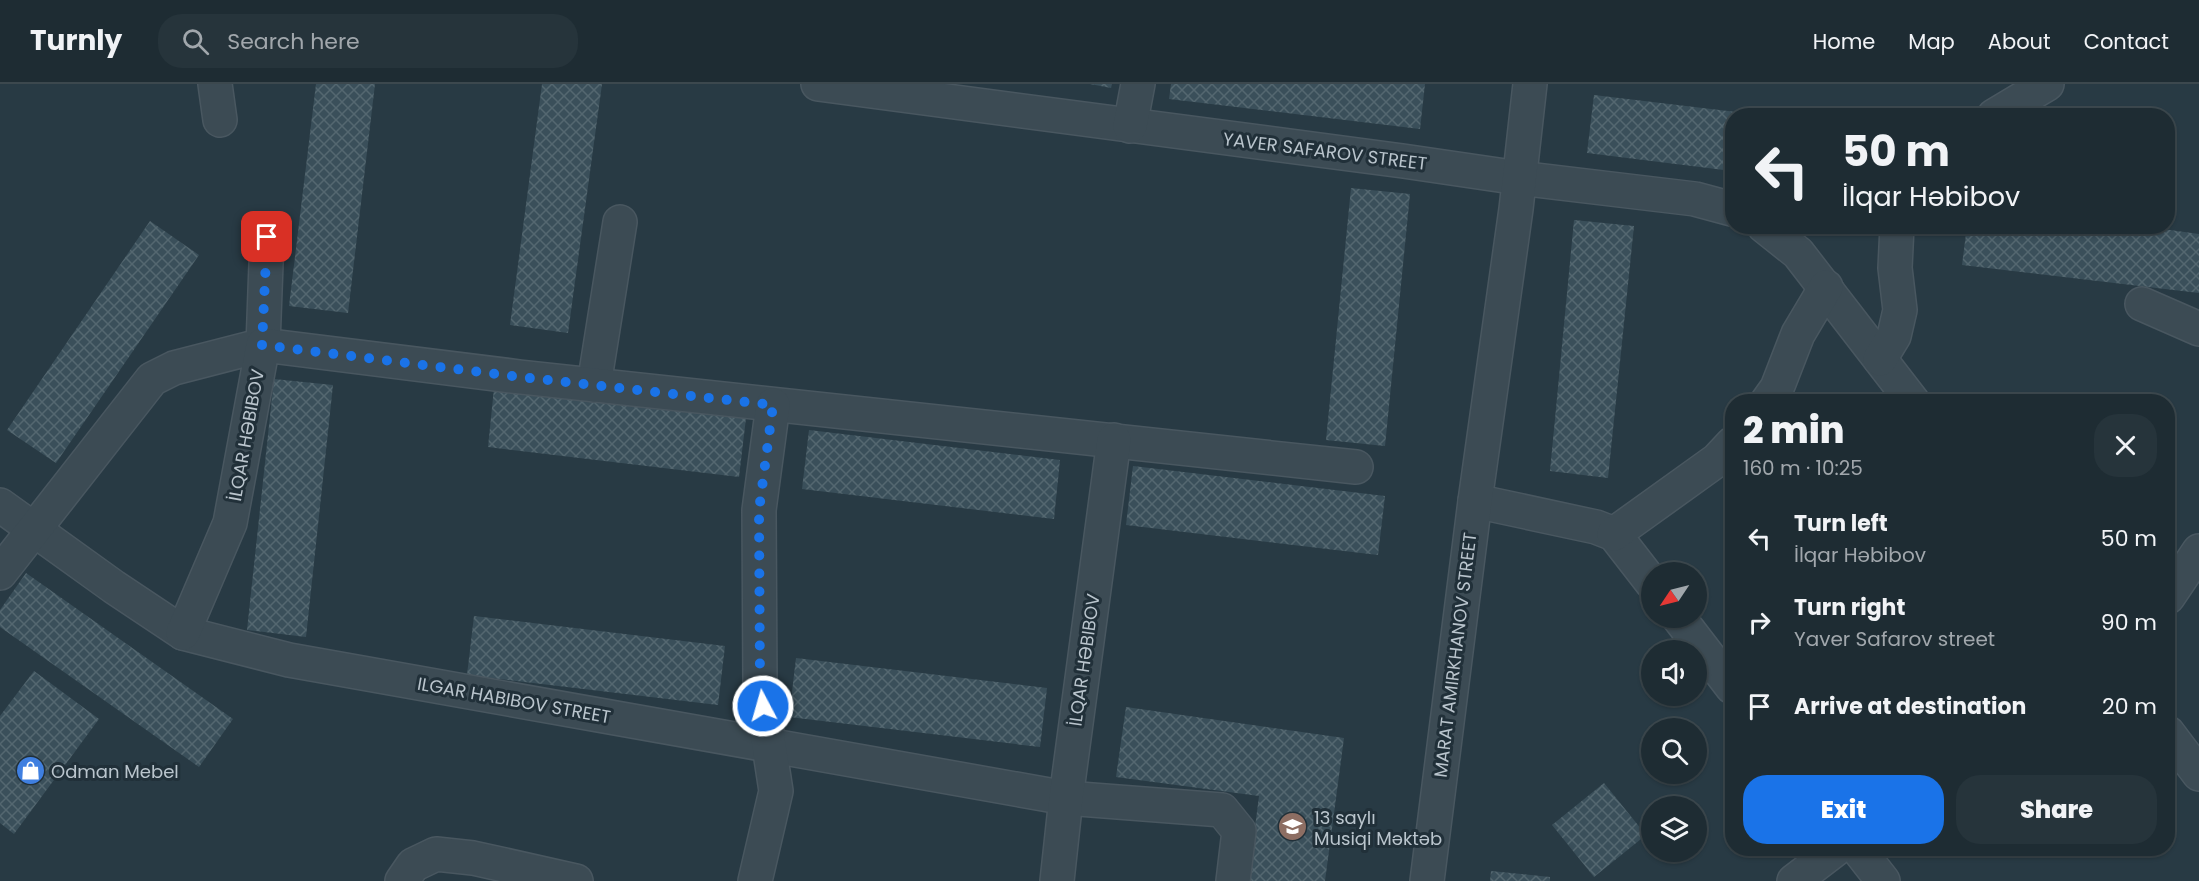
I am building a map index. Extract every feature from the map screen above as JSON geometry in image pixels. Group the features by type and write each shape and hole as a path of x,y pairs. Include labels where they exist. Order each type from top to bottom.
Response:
{"street":[{"path":"215,84 220,120"},
{"path":"1130,126 1138,84"},
{"name":"MARAT AMIRKHANOV STREET","path":"1427,881 1530,84"},
{"path":"2007,108 2047,84"},
{"name":"YAVER SAFAROV STREET","path":"830,85 1403,160 1519,178"},
{"path":"1519,178 1695,199 1725,207"},
{"path":"594,385 620,222"},
{"path":"1774,234 1798,253 1907,394"},
{"path":"1880,359 1894,336 1900,310 1895,268 1897,234"},
{"path":"0,573 32,529 152,379 174,368 262,345 267,237"},
{"path":"1773,394 1798,334 1826,287"},
{"path":"2142,304 2199,329"},
{"name":"İLQAR HƏBIBOV","path":"183,633 230,524 262,345 773,405 1356,467"},
{"path":"756,881 776,791 760,687 759,510 773,405"},
{"name":"İLQAR HƏBIBOV","path":"1057,881 1114,440"},
{"path":"1614,534 1717,460 1725,451"},
{"path":"1475,501 1596,526 1614,534 1641,569"},
{"name":"ILGAR HABIBOV STREET","path":"0,505 114,587 183,633 289,660 1066,798 1222,810 1239,831 1233,881"},
{"path":"2175,587 2199,551"},
{"path":"1687,628 1725,678"},
{"path":"2175,742 2199,774"},
{"path":"402,881 413,864 436,854 473,858 576,881"},
{"path":"1794,881 1827,856"},
{"path":"1863,856 1883,881"}],"building":[{"path":"316,84 375,84 348,313 289,306"},
{"path":"542,84 602,84 568,333 510,325"},
{"path":"1090,84 1112,84 1111,88"},
{"path":"1171,84 1425,84 1420,129 1169,99"},
{"path":"1594,95 1725,111 1725,170 1587,153"},
{"path":"1351,188 1410,194 1385,446 1326,440"},
{"path":"1574,220 1634,226 1608,478 1550,471"},
{"path":"150,221 199,255 56,463 7,430"},
{"path":"2175,231 2199,234 2199,293 1962,265 1966,234 2175,234"},
{"path":"274,379 333,385 306,637 247,630"},
{"path":"494,388 746,418 739,477 488,447"},
{"path":"809,430 1060,460 1054,519 802,489"},
{"path":"1133,466 1385,496 1378,555 1126,525"},
{"path":"26,573 233,719 199,767 0,627 0,610"},
{"path":"474,616 725,646 718,705 467,675"},
{"path":"796,658 1047,688 1040,747 789,717"},
{"name":"Odman Mebel","path":"34,671 99,719 14,834 0,823 0,716"},
{"path":"1126,707 1344,738 1325,881 1248,881 1259,796 1116,777"},
{"path":"1604,783 1641,829 1641,839 1594,877 1552,825"},
{"path":"1491,871 1550,877 1550,881 1490,881"}],"place":[{"name":"Odman Mebel","path":"30,771"},
{"name":"13 saylı Musiqi Məktəb","path":"1293,827"}],"route":[{"path":"267,237 262,345 773,405 759,510 760,687 763,706"}]}
